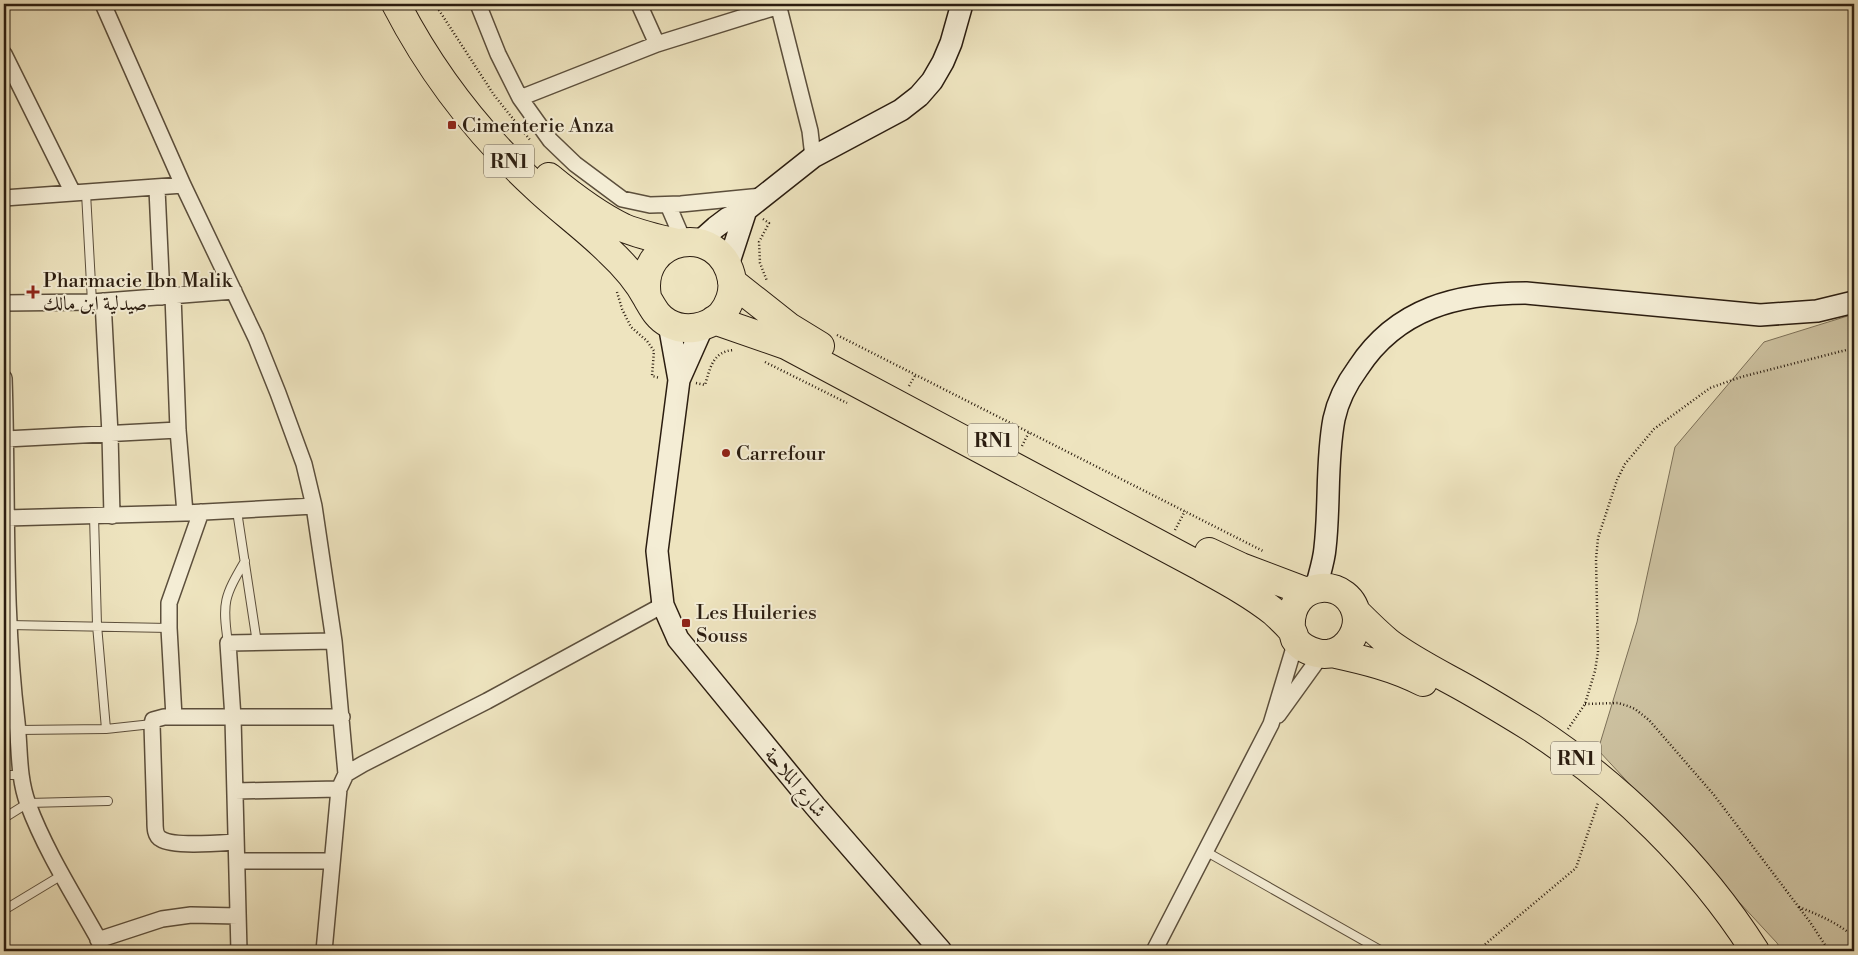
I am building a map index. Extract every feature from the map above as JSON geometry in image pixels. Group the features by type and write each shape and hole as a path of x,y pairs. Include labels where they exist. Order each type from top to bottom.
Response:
{"highway":[{"name":"RN1","path":"396,4 439,75 491,141 535,187 609,251 647,297 652,308 669,324 680,328 691,328 708,323 786,345 1188,560 1255,598 1275,613 1307,650 1383,665 1398,670 1504,726 1549,756 1600,796 1660,857 1711,920 1733,951"},
{"name":"RN1","path":"413,4 452,66 483,108 519,149 565,191 616,223 640,234 716,251 730,273 804,337 910,384 1179,522 1241,567 1266,577 1312,590 1330,588 1349,602 1375,631 1406,655 1503,710 1584,764 1664,837 1715,896 1755,951"},
{"path":"647,297 645,288 648,269 660,253 686,243"},
{"path":"708,323 722,313 728,303 732,293 730,273"},
{"path":"1294,635 1290,618 1293,608 1299,598 1312,590"},
{"path":"1327,654 1344,648 1353,638 1357,625 1349,602"}],"street":[{"path":"103,4 184,186 256,338 304,464 314,506 334,641 346,774 339,789 324,951"},
{"path":"478,4 498,54 520,98 550,140 575,164 622,199 650,205 668,205 762,196"},
{"path":"639,4 657,44"},
{"path":"668,205 686,243 728,218 746,210 813,158 901,110 919,96 932,81 943,62 951,43 962,4"},
{"path":"520,98 657,44 780,5 810,131 813,158"},
{"path":"4,54 80,193"},
{"path":"4,198 184,186"},
{"path":"157,189 168,296 185,513"},
{"path":"730,273 746,210"},
{"path":"4,304 97,301 234,291"},
{"path":"1312,590 1325,549 1334,419 1341,398 1352,376 1378,340 1394,327 1429,309 1456,299 1480,294 1526,293 1760,315 1817,311 1854,302"},
{"path":"97,301 110,434 112,516"},
{"path":"678,380 708,323"},
{"path":"669,324 678,380"},
{"path":"4,378 10,625 8,687 18,730 20,775 28,803 62,874 101,946 162,919 191,915 238,916"},
{"name":"شارع الملاحة","path":"678,380 657,551 663,606 678,639 819,811 941,951"},
{"path":"6,439 178,430"},
{"path":"6,518 112,516 314,506"},
{"path":"174,717 169,628 170,603 201,512"},
{"path":"1325,549 1349,602"},
{"path":"346,774 496,697 663,606"},
{"path":"1271,724 1294,635"},
{"path":"239,951 233,718 228,643 334,641"},
{"path":"1154,951 1271,724 1327,654"},
{"path":"236,842 174,843 160,839 157,835 155,822 153,720 160,717 342,717"},
{"path":"235,790 339,789"},
{"path":"237,861 331,861"}],"lane":[{"path":"80,193 97,301"},
{"path":"237,511 258,643"},
{"path":"94,516 97,625 106,729"},
{"path":"228,643 224,616 226,598 245,561"},
{"path":"10,625 97,625 169,628"},
{"path":"18,730 106,729 152,724"},
{"path":"4,775 20,775"},
{"path":"4,818 28,803 108,801"},
{"path":"1205,851 1382,951"},
{"path":"4,910 62,874"}],"path":[{"path":"746,210 769,223 759,242 760,263 769,285"},
{"path":"615,286 622,309 632,326 654,351 652,376 705,385 711,363 717,356 732,350 741,352"},
{"path":"832,332 910,384 1179,522 1270,555 1266,577"},
{"path":"1557,745 1585,704 1595,671 1598,652 1596,559 1598,538 1617,480 1625,464 1654,429 1710,388 1741,377 1854,348"},
{"path":"758,358 854,407"},
{"path":"1585,704 1618,703 1643,714 1714,795 1798,906 1829,951"},
{"path":"1477,951 1576,868 1600,796"},
{"path":"1798,906 1829,920 1854,937"}],"shaded area":[{"path":"1854,314 1854,951 1782,951 1777,943 1598,750 1637,622 1675,447 1764,342"}],"place":[{"name":"Cimenterie Anza","path":"452,125"},
{"name":"Pharmacie Ibn Malik صيدلية ابن مالك","path":"33,292"},
{"name":"Carrefour","path":"726,453"},
{"name":"Les Huileries Souss","path":"686,623"}]}
